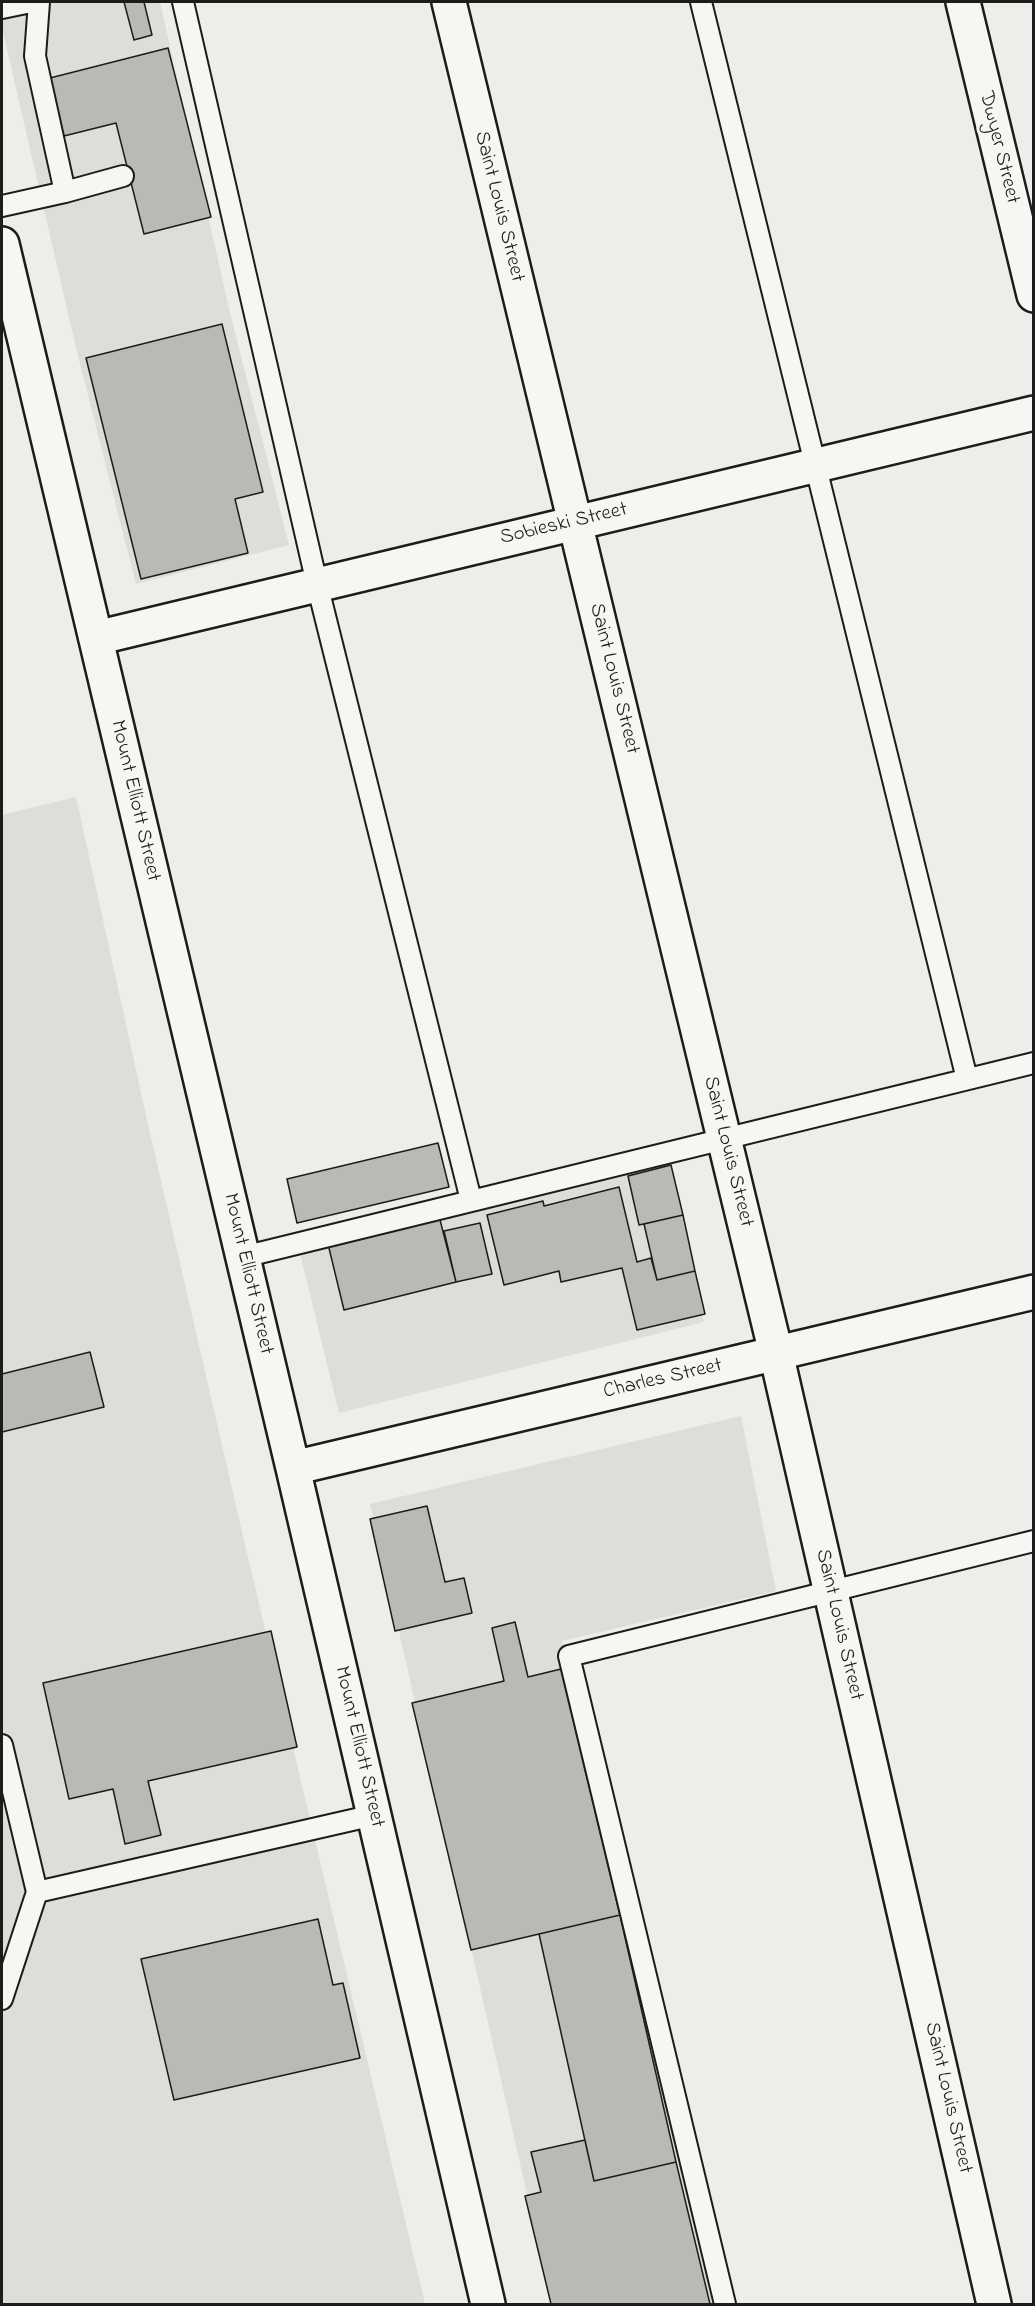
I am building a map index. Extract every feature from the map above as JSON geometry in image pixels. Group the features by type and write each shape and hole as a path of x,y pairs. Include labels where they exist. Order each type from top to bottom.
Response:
{"street":[{"name":"Saint Louis Street","path":"449,2 776,1353 994,2304"},
{"name":"Dwyer Street","path":"963,2 1034,295"},
{"name":"Mount Elliott Street","path":"2,244 293,1468 488,2304"},
{"name":"Sobieski Street","path":"96,638 1034,413"},
{"name":"Charles Street","path":"293,1468 1034,1292"}],"lane":[{"path":"2,8 31,2"},
{"path":"39,2 35,56 65,192"},
{"path":"183,2 317,584 471,1200"},
{"path":"701,2 967,1079"},
{"path":"2,206 123,176"},
{"path":"243,1257 1034,1063"},
{"path":"725,2304 569,1656 1034,1541"},
{"path":"2,1745 37,1892 2,1999"},
{"path":"37,1892 374,1815"}],"shaded area":[{"path":"2,2 160,2 230,313 289,545 136,584 77,352 2,28"},
{"path":"76,797 149,1129 246,1549 425,2304 2,2304 2,815"},
{"path":"665,1163 704,1322 339,1413 300,1254"},
{"path":"741,1416 776,1591 562,1641 716,2304 552,2304 370,1504"}],"building":[{"path":"124,2 144,2 152,35 134,40"},
{"path":"168,48 211,217 144,234 116,123 64,136 50,78"},
{"path":"222,324 263,492 235,499 248,553 141,579 86,358"},
{"path":"438,1143 449,1187 297,1223 287,1179"},
{"path":"671,1165 683,1215 639,1225 628,1176"},
{"path":"619,1187 637,1262 651,1258 657,1280 695,1271 705,1314 637,1330 622,1268 561,1282 559,1271 504,1285 487,1215 543,1201 544,1206"},
{"path":"683,1215 695,1271 657,1280 644,1224"},
{"path":"439,1216 456,1282 344,1310 328,1244"},
{"path":"480,1223 492,1274 456,1282 444,1231"},
{"path":"90,1352 104,1407 2,1432 2,1374"},
{"path":"427,1506 445,1582 464,1578 472,1613 395,1631 370,1519"},
{"path":"515,1622 528,1677 561,1669 620,1915 471,1950 412,1703 504,1681 492,1628"},
{"path":"271,1631 297,1747 148,1781 161,1835 125,1844 113,1789 69,1799 43,1683"},
{"path":"620,1915 676,2162 594,2181 539,1934"},
{"path":"318,1919 333,1985 343,1983 360,2058 174,2100 141,1959"},
{"path":"585,2140 594,2181 676,2162 710,2304 551,2304 525,2196 541,2192 531,2152"}]}
